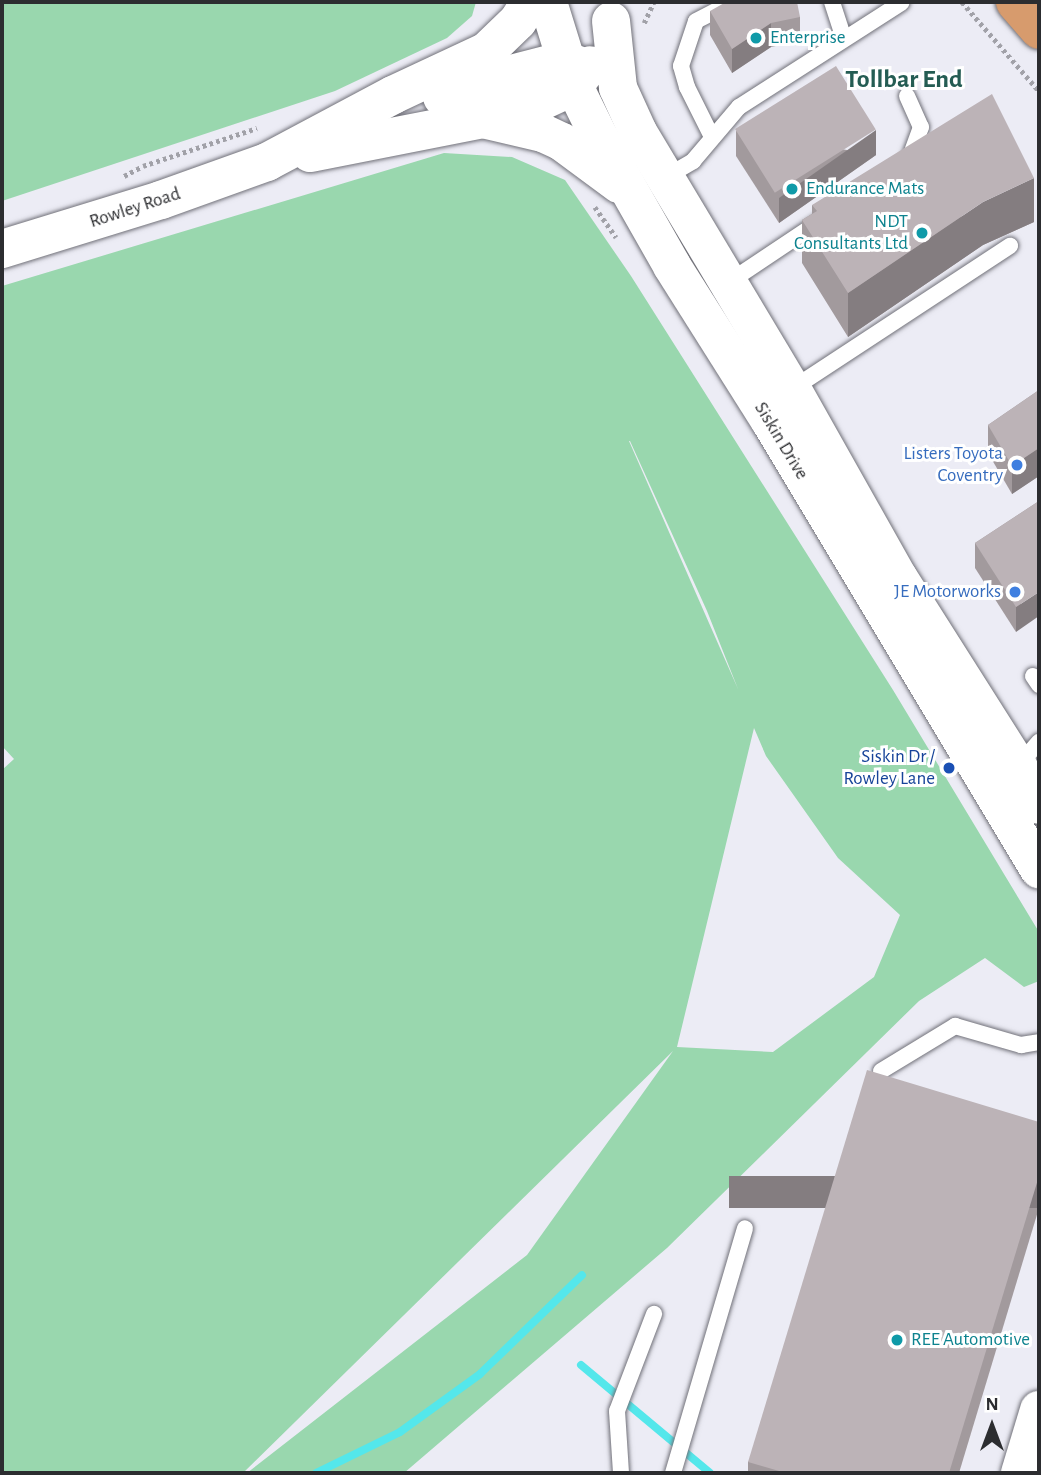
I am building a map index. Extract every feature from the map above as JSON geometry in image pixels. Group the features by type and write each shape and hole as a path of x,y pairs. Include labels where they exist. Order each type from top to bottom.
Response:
{"highway":[{"path":"1015,2 1039,30"}],"street":[{"path":"326,131 393,95 488,51 518,21 530,2"},
{"name":"Siskin Drive","path":"548,2 586,76 626,109 672,266 1036,857"},
{"name":"Siskin Drive","path":"586,76 614,11"},
{"path":"267,143 326,131 414,107 496,78 586,76"},
{"path":"267,143 484,119 542,101 586,76"},
{"path":"484,119 543,133 648,186"},
{"name":"Rowley Road","path":"2,249 161,200 267,143"},
{"name":"Siskin Drive","path":"648,186 729,282 898,577 1029,754 1039,805"},
{"path":"1020,1473 1039,1410"}],"lane":[{"path":"712,137 687,87 681,66 696,22 733,2"},
{"path":"832,2 844,38"},
{"path":"648,186 693,161 739,107 901,4"},
{"path":"891,172 913,156 921,127 907,96"},
{"path":"729,282 835,210"},
{"path":"792,389 1010,246"},
{"path":"881,1071 955,1026 1021,1045 1039,1042"},
{"path":"673,1473 745,1228"},
{"path":"621,1473 617,1410 654,1314"}],"path":[{"path":"962,2 1039,91"},
{"path":"122,177 144,166 267,143"}],"green space":[{"path":"2,2 476,2 472,16 447,38 335,91 2,201"},
{"path":"444,153 512,157 565,180 631,276 893,690 1039,932 1039,981 1024,987 985,958 919,1001 667,1248 404,1473 247,1473 527,1255 673,1051 243,1473 2,1473 2,770 14,759 2,746 2,286","holes":["629,441 707,611 738,689","754,728 766,756 838,858 900,915 874,977 773,1052 677,1047"]}],"building":[{"path":"726,2 797,2 800,17 771,23 732,49 710,11"},
{"name":"Endurance Mats","path":"836,66 876,130 775,193 735,129"},
{"path":"992,94 1034,178 983,202 848,293 802,220 817,211 812,205"},
{"path":"1039,390 1039,448 1012,466 988,425"},
{"name":"JE Motorworks","path":"1039,501 1039,592 1016,607 975,543"},
{"name":"REE Automotive","path":"867,1070 1039,1122 1039,1176 949,1473 786,1473 748,1462"}],"waterway":[{"path":"316,1473 400,1432 480,1374 582,1275"},
{"path":"581,1365 710,1473"}],"place":[{"name":"Enterprise","path":"756,38"},
{"name":"Endurance Mats","path":"792,189"},
{"name":"NDT Consultants Ltd","path":"922,233"},
{"name":"Listers Toyota Coventry","path":"1017,465"},
{"name":"JE Motorworks","path":"1015,592"},
{"name":"Siskin Dr / Rowley Lane","path":"949,768"},
{"name":"REE Automotive","path":"897,1340"}],"district":[{"name":"Tollbar End","path":"904,80"}]}
